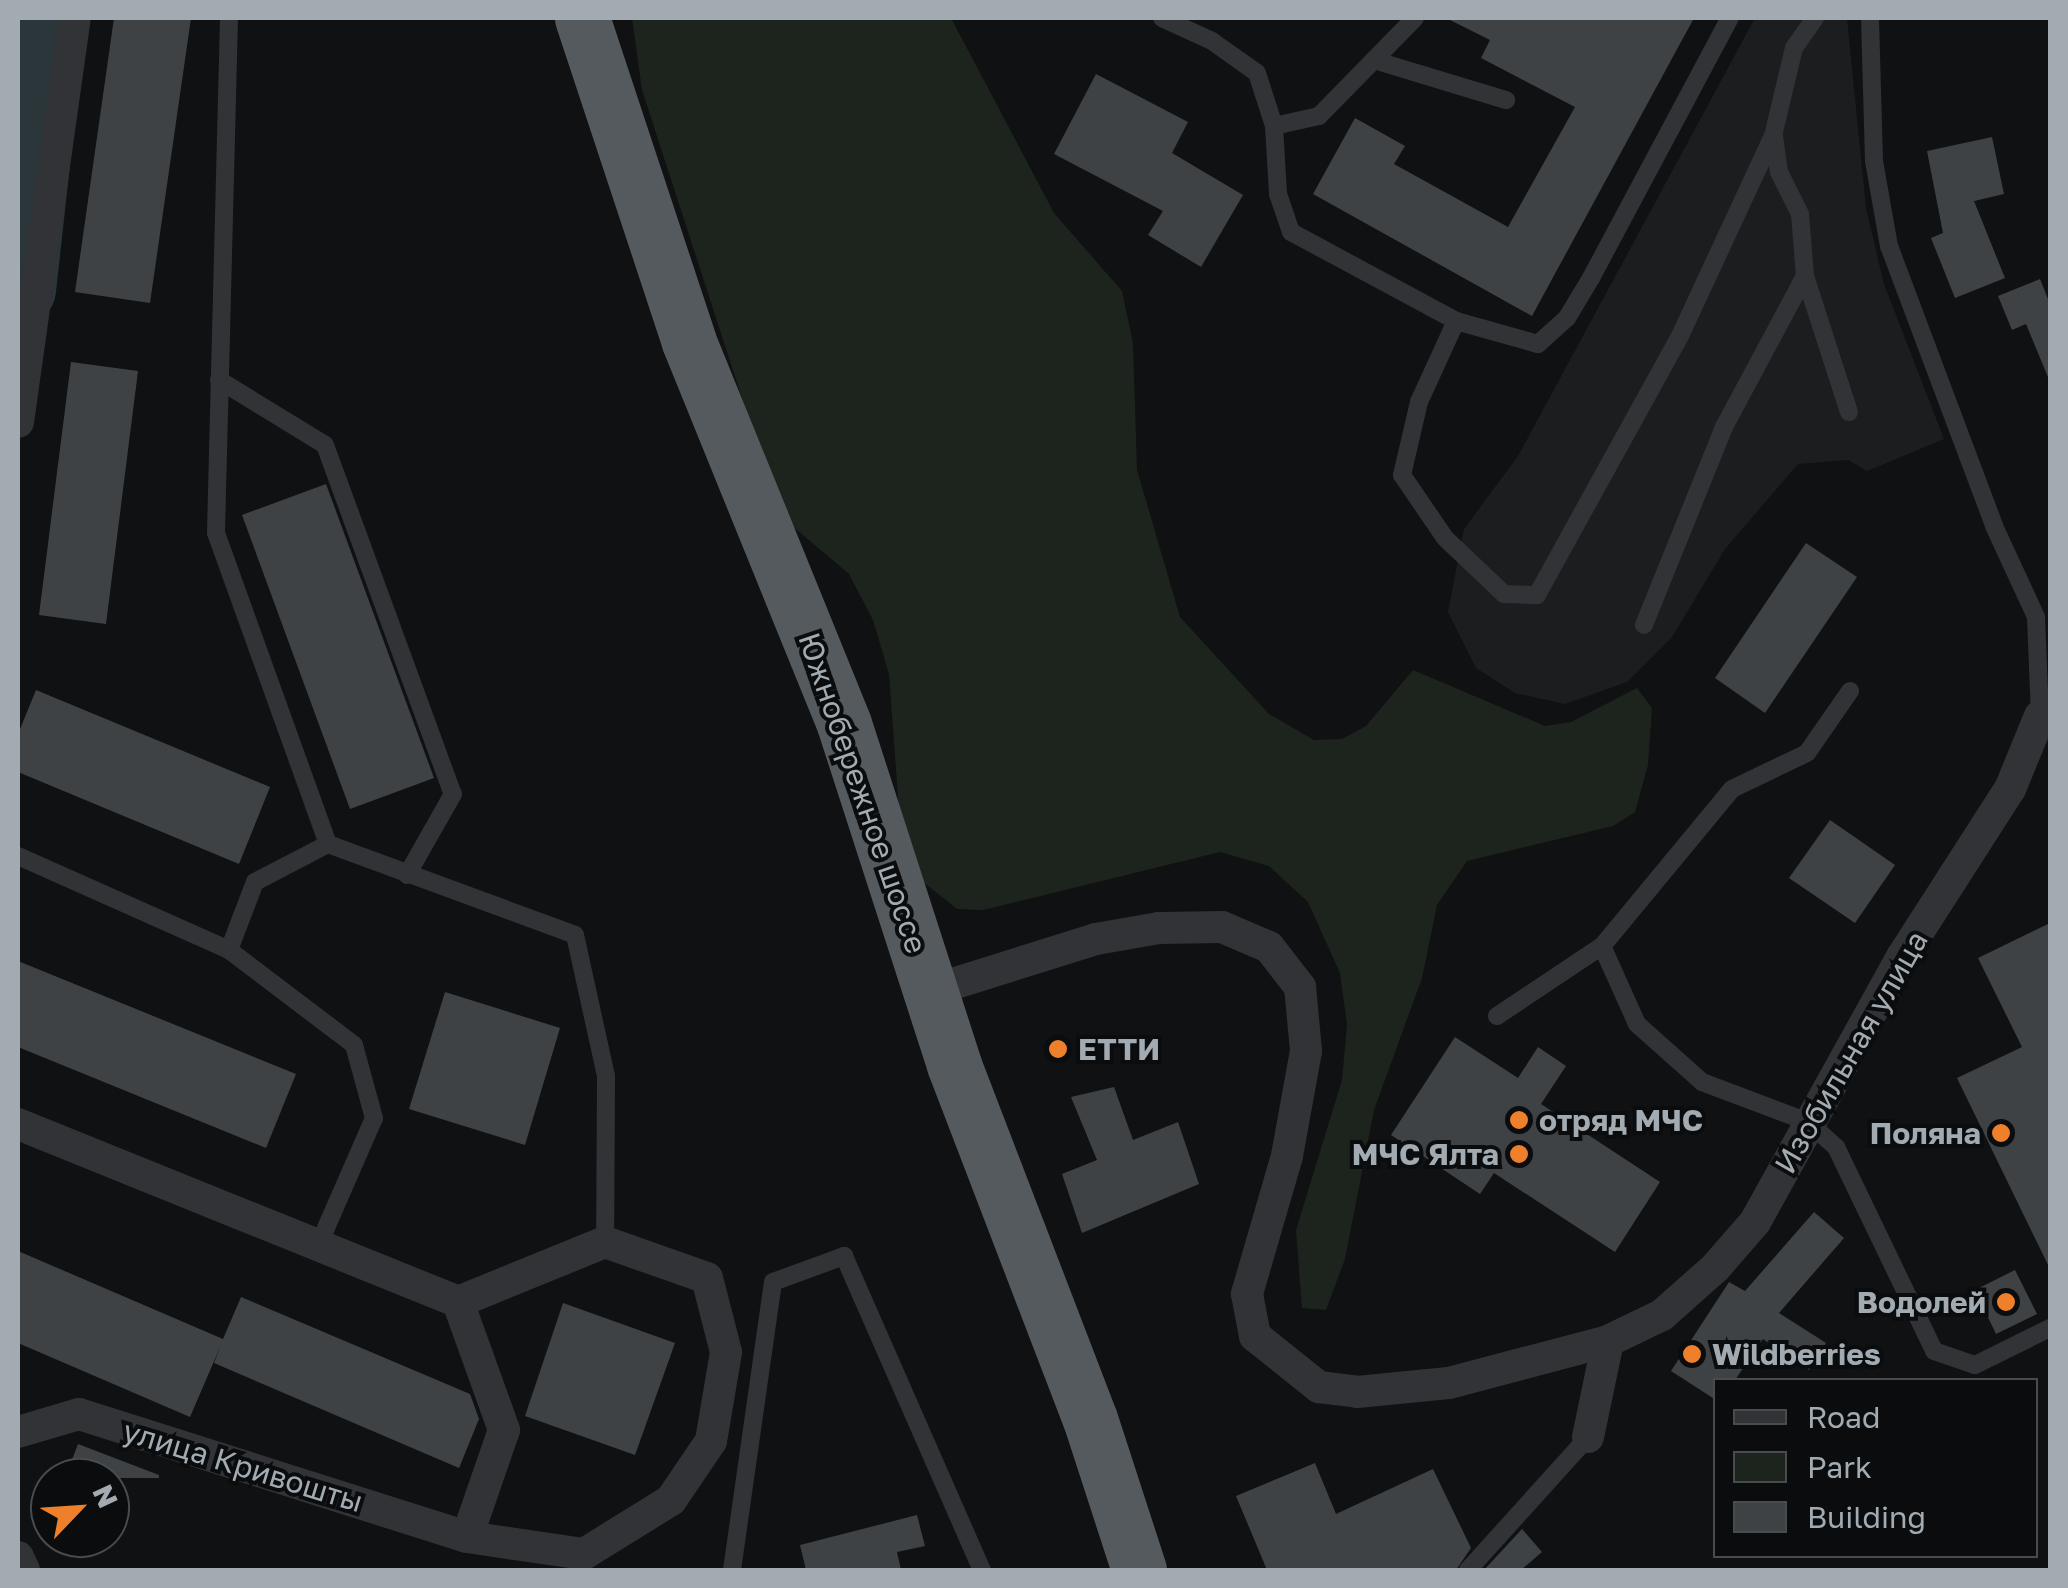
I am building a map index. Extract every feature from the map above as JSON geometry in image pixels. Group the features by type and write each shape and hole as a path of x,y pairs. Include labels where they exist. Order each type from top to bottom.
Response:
{"highway":[{"name":"Южнобережное шоссе","path":"575,26 685,354 804,642 930,991 946,1060 1090,1419 1139,1570"},
{"name":"Южнобережное шоссе","path":"880,852 1112,1570"}],"street":[{"path":"18,422 75,18"},
{"name":"Изобильная улица","path":"930,991 1159,928 1222,928 1269,947 1300,987 1306,1050 1287,1156 1247,1294 1254,1336 1319,1387 1358,1392 1449,1383 1608,1340 1662,1315 1715,1268 1755,1222 1902,957 2010,789 2047,714"},
{"path":"18,1124 458,1302 605,1242"},
{"name":"улица Кривошты","path":"18,1432 79,1414 468,1536 584,1554 671,1500 711,1441 726,1352 708,1278 605,1242"},
{"path":"458,1302 504,1430 468,1536"},
{"path":"1588,1437 1608,1340"},
{"path":"18,1557 24,1570"}],"lane":[{"path":"229,18 216,533 328,844 576,935 606,1076 605,1242"},
{"path":"1162,18 1212,41 1257,73 1274,126 1278,194 1291,232 1456,321 1538,344 1567,318 1730,18"},
{"path":"1274,126 1319,116 1377,62 1415,18"},
{"path":"1456,321 1419,402 1402,476 1445,538 1504,594 1537,595 1680,336 1774,136 1794,48 1815,18"},
{"path":"1870,18 1876,64 1874,161 1889,246 1994,526 2036,616 2047,714"},
{"path":"1377,62 1506,100"},
{"path":"1774,136 1778,172 1800,214 1805,276 1848,412"},
{"path":"1644,624 1724,427 1805,276"},
{"path":"219,380 325,445 453,794 407,875"},
{"path":"1498,1016 1602,946 1732,789 1807,752 1850,691"},
{"path":"228,950 255,882 328,844"},
{"path":"18,856 228,950 354,1045 374,1118 318,1246"},
{"path":"1602,946 1637,1024 1702,1082 1808,1122 1836,1148 1934,1351 1975,1365 2050,1328"},
{"path":"732,1570 773,1282 844,1256 982,1570"},
{"path":"1468,1570 1588,1437"}],"shaded area":[{"path":"1755,18 1847,18 1866,208 1884,284 1944,439 1867,471 1848,460 1798,464 1725,549 1672,637 1627,682 1565,704 1515,693 1476,668 1448,612 1464,529 1518,456"}],"green space":[{"path":"632,18 951,18 1054,213 1122,291 1133,343 1137,470 1180,617 1269,714 1314,740 1342,739 1366,726 1413,670 1545,726 1571,722 1637,688 1652,708 1648,765 1635,812 1613,826 1467,861 1437,905 1422,978 1374,1110 1345,1259 1326,1310 1302,1308 1296,1230 1342,1080 1347,1025 1340,973 1308,902 1269,866 1220,852 983,910 957,909 913,874 902,851 889,674 873,620 849,574 791,525 768,478 642,90"}],"building":[{"path":"114,18 191,18 150,303 75,292"},
{"path":"1446,18 1694,18 1532,316 1313,194 1355,118 1405,146 1394,164 1508,227 1575,107 1481,58 1490,40"},
{"path":"1096,74 1188,122 1172,153 1243,195 1201,267 1148,235 1163,211 1054,154"},
{"path":"1992,137 2004,194 1974,201 2005,278 1955,298 1931,238 1943,233 1927,151"},
{"path":"2040,279 2050,304 2050,382 2026,324 2012,330 1998,296"},
{"path":"71,362 138,371 106,624 39,615"},
{"path":"326,484 434,778 350,809 242,515"},
{"path":"1806,543 1857,577 1765,713 1715,678"},
{"path":"36,690 270,787 239,864 18,772 18,734"},
{"path":"1830,820 1895,865 1855,923 1789,878"},
{"path":"2050,923 2050,1269 1957,1078 2022,1047 1978,958"},
{"path":"18,961 296,1074 266,1148 18,1047"},
{"path":"445,992 560,1028 525,1145 409,1109"},
{"name":"МЧС Ялта","path":"1455,1037 1518,1078 1538,1047 1566,1066 1541,1104 1660,1182 1615,1252 1494,1173 1480,1194 1391,1135"},
{"path":"1114,1087 1133,1140 1178,1122 1199,1184 1082,1233 1062,1174 1097,1160 1071,1097"},
{"path":"1814,1212 1844,1238 1779,1313 1826,1343 1809,1370 1763,1339 1736,1378 1713,1378 1713,1398 1671,1371 1729,1282 1745,1291"},
{"path":"18,1251 223,1339 241,1297 470,1394 479,1419 459,1468 214,1363 221,1345 190,1417 18,1343"},
{"name":"Водолей","path":"2015,1270 2037,1314 1996,1334 1975,1290"},
{"path":"563,1303 675,1343 635,1455 525,1416"},
{"path":"78,1444 115,1458 73,1458"},
{"path":"1315,1463 1336,1514 1433,1469 1471,1548 1456,1570 1267,1570 1236,1496"},
{"path":"130,1464 159,1475 130,1478"},
{"path":"917,1515 925,1546 897,1552 901,1570 806,1570 800,1545"},
{"path":"1522,1529 1542,1552 1521,1570 1484,1570"}],"waterway":[{"path":"22,290 52,18"}],"place":[{"name":"ЕТТИ","path":"1058,1049"},
{"name":"отряд МЧС","path":"1519,1120"},
{"name":"Поляна","path":"2001,1133"},
{"name":"МЧС Ялта","path":"1519,1154"},
{"name":"Водолей","path":"2006,1302"},
{"name":"Wildberries","path":"1692,1354"}]}
